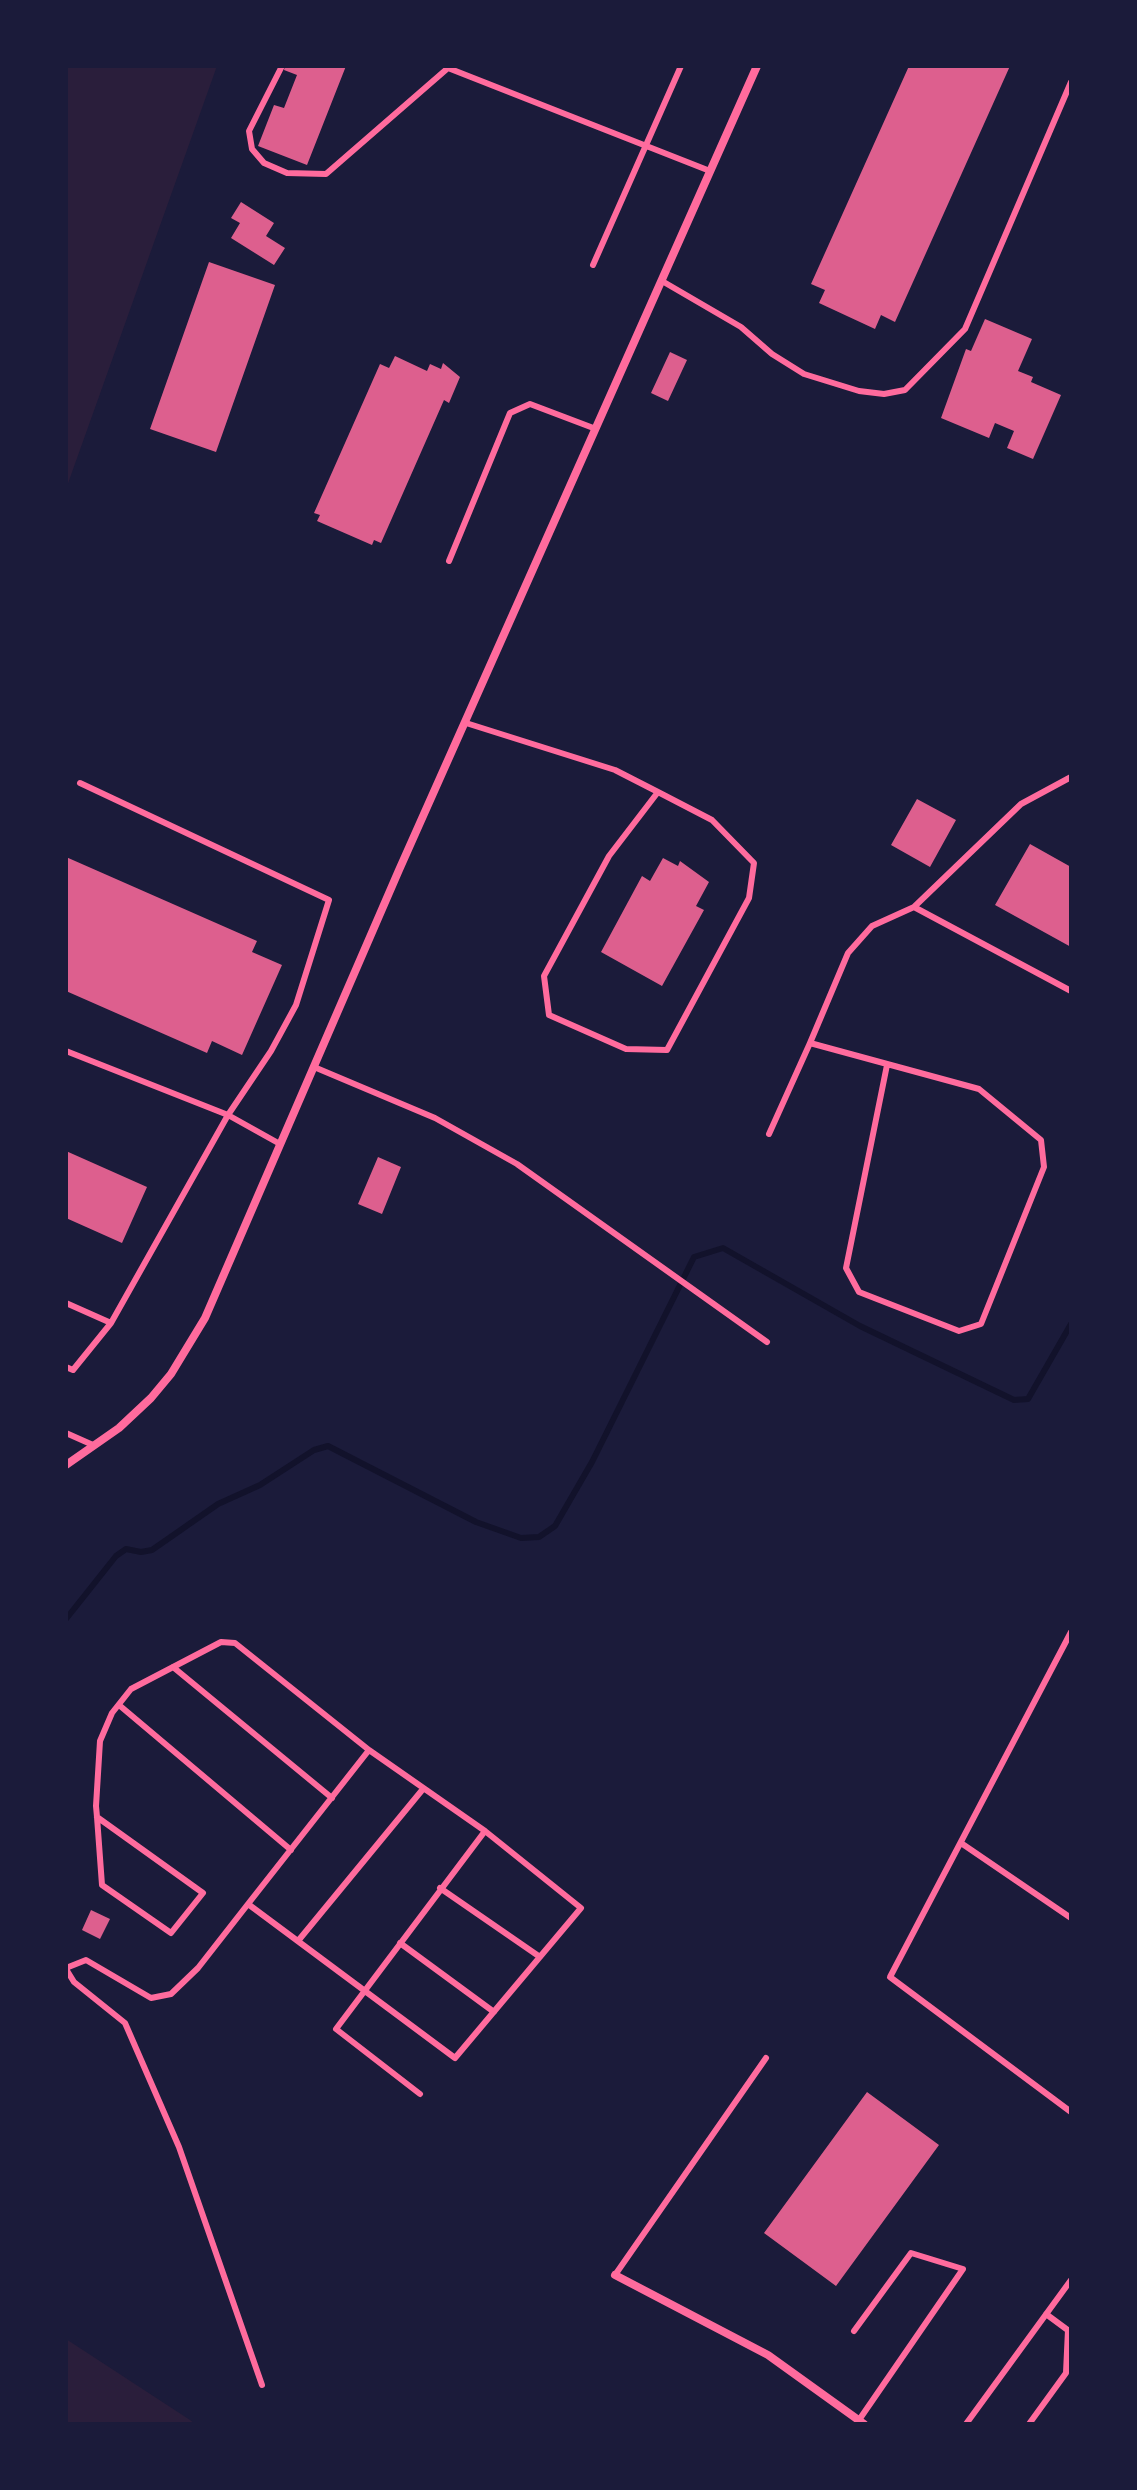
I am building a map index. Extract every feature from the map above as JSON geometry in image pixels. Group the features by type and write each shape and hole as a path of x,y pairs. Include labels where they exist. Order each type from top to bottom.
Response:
{"street":[{"path":"66,1465 119,1428 151,1398 195,1337 757,66"},
{"path":"615,2275 768,2355 862,2422"}],"lane":[{"path":"282,66 249,131 252,149 264,163 287,173 326,174 448,68 710,171"},
{"path":"593,265 681,66"},
{"path":"662,281 741,327 772,354 804,374 872,393 905,390 965,329 1071,82"},
{"path":"449,561 510,413 530,404 596,429"},
{"path":"466,723 615,770 658,792 712,820 754,863 749,898 667,1050 626,1049 549,1015 544,976 609,856 658,792"},
{"path":"769,1134 848,953 872,926 914,907 1021,804 1069,781"},
{"path":"66,1367 73,1370 111,1323 228,1115 271,1051 296,1005 329,900 80,783"},
{"path":"914,907 1071,991"},
{"path":"810,1043 979,1089 1041,1140 1044,1167 981,1324 959,1331 859,1292 846,1268 887,1065"},
{"path":"66,1051 228,1115 280,1144"},
{"path":"314,1067 435,1118 517,1164 767,1342"},
{"path":"66,1303 111,1323"},
{"path":"66,1433 93,1445"},
{"path":"1071,1632 890,1977 1071,2112"},
{"path":"97,1817 203,1893 171,1933 102,1885 97,1817 100,1741 131,1689 221,1642 235,1643 369,1750 485,1831 581,1908 455,2058 248,1904"},
{"path":"173,1667 332,1798"},
{"path":"119,1705 291,1850"},
{"path":"262,2385 179,2147 125,2023 74,1982 66,1969 86,1960 151,1998 171,1994 198,1968 369,1750"},
{"path":"298,1941 423,1789"},
{"path":"420,2094 336,2029 485,1831"},
{"path":"961,1843 1071,1918"},
{"path":"440,1888 540,1957"},
{"path":"400,1943 494,2012"},
{"path":"615,2275 766,2058"},
{"path":"854,2331 911,2253 963,2269 862,2422"},
{"path":"966,2424 1071,2280"},
{"path":"1029,2424 1066,2373 1069,2331 1046,2314"}],"shaded area":[{"path":"66,66 217,66 66,489"},
{"path":"66,2339 190,2420 195,2424 66,2424"}],"building":[{"path":"285,66 346,66 307,165 258,146 274,105 284,108 297,75 284,70"},
{"path":"909,66 1010,66 895,322 881,315 875,329 819,303 825,290 811,284"},
{"path":"241,202 274,223 266,236 285,248 274,265 231,238 240,223 231,218"},
{"path":"209,262 275,285 216,452 150,429"},
{"path":"985,319 1032,339 1018,371 1033,377 1031,382 1061,395 1033,459 1007,448 1014,431 995,423 989,438 941,418 966,349 971,351"},
{"path":"670,352 687,360 668,401 651,393"},
{"path":"395,356 427,371 430,364 441,369 443,363 460,377 449,403 444,400 381,543 374,540 372,545 317,521 320,515 314,513 380,364 389,368"},
{"path":"917,799 956,820 930,867 891,845"},
{"path":"1030,844 1071,867 1071,947 995,905"},
{"path":"66,857 257,941 252,952 282,965 242,1055 212,1041 207,1053 66,991"},
{"path":"663,858 678,866 680,861 709,882 696,906 704,910 662,986 601,952 642,876 650,881"},
{"path":"66,1151 147,1187 122,1243 66,1218"},
{"path":"378,1157 401,1167 382,1214 358,1204"},
{"path":"91,1910 110,1919 100,1939 82,1930"},
{"path":"867,2092 939,2145 836,2286 764,2233"}],"waterway":[{"path":"66,1619 116,1556 126,1549 141,1552 152,1550 218,1504 260,1485 314,1450 328,1446 476,1522 521,1538 539,1537 555,1526 592,1462 694,1257 723,1248 860,1326 1014,1400 1028,1399 1071,1324"}]}
